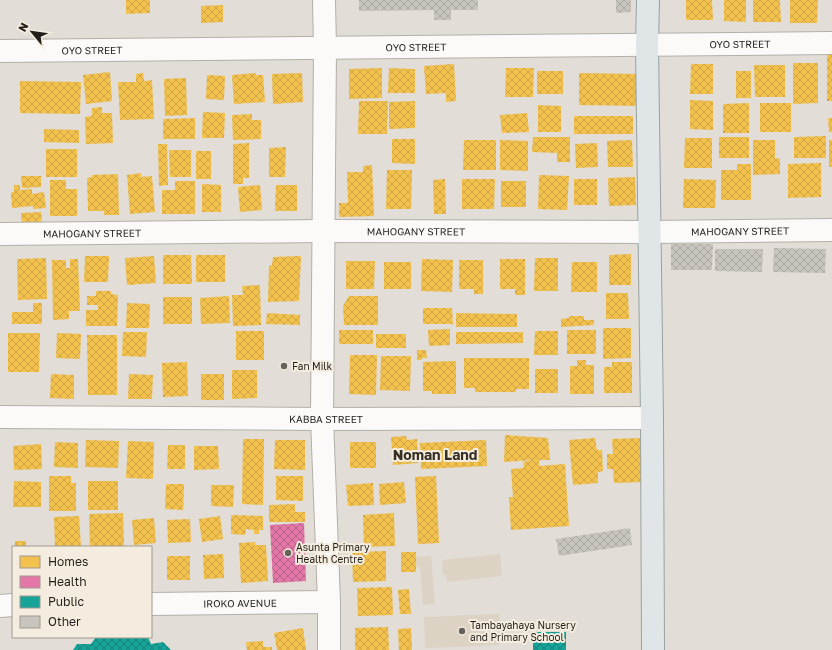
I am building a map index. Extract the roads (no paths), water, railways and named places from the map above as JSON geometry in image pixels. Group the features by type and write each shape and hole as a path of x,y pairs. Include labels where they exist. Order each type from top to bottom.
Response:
{"main road":[{"path":"648,0 647,45 652,418 653,650"}],"street":[{"path":"324,0 322,419 329,602 329,650"},
{"name":"OYO STREET","path":"0,52 832,43"},
{"name":"MAHOGANY STREET","path":"0,234 322,231 650,232 832,230"},
{"name":"KABBA STREET","path":"0,417 322,419 652,418"},
{"name":"IROKO AVENUE","path":"152,604 329,602"},
{"path":"0,606 12,605"}],"place":[{"name":"Fan Milk","path":"284,366"},
{"name":"Asunta Primary Health Centre","path":"288,553"},
{"name":"Tambayahaya Nursery and Primary School","path":"462,631"}],"district":[{"name":"Noman Land","path":"435,454"}]}
